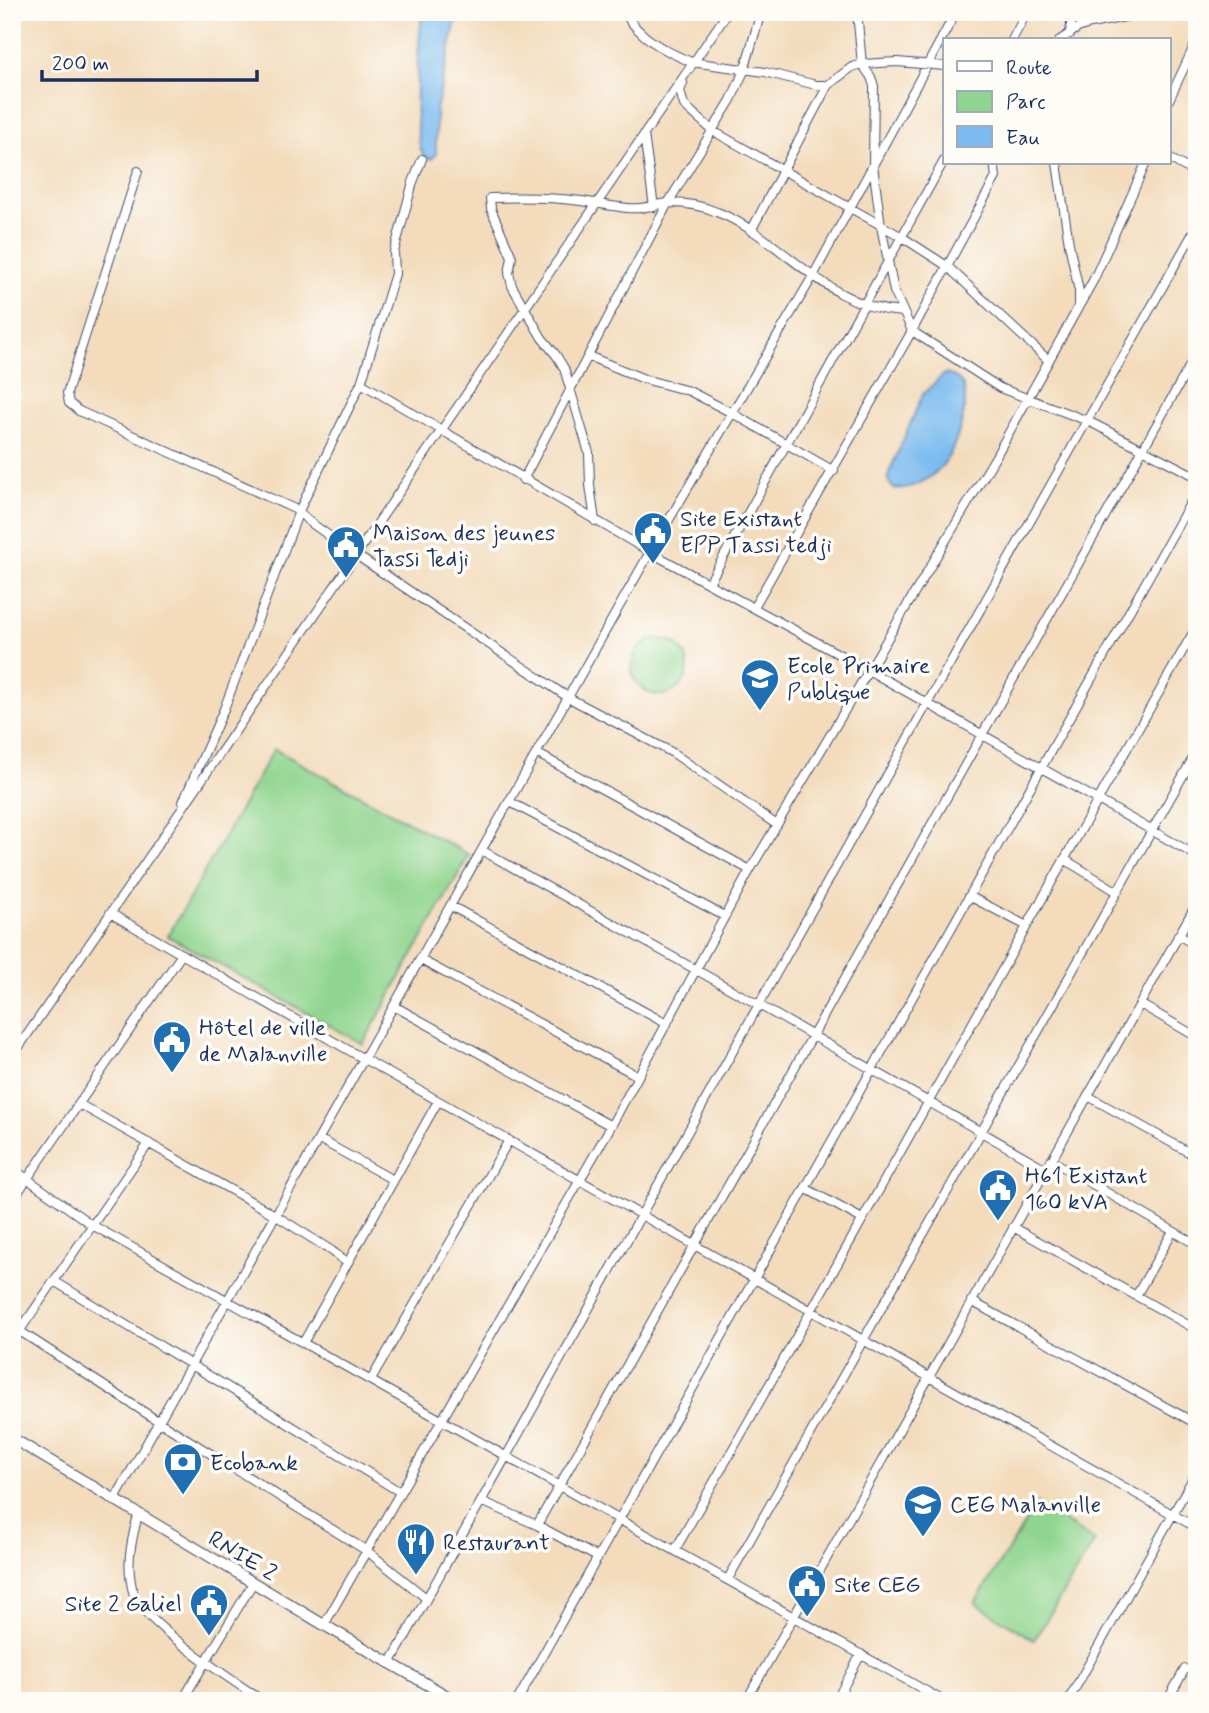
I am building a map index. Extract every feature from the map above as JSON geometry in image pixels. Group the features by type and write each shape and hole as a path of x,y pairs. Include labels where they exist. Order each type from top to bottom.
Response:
{"main road":[{"name":"RNIE 2","path":"12,1438 114,1501 456,1701"}],"street":[{"path":"624,12 631,24 648,40 691,65 780,75 816,85 828,85 852,67 862,64 897,62 943,66"},
{"path":"12,1057 728,12"},
{"path":"523,480 668,203 731,100 744,71 761,12"},
{"path":"857,12 862,64 872,77 874,86 873,165 881,226 894,291 912,331 1000,388 1088,421 1197,477"},
{"path":"114,1501 650,552 813,276 956,12"},
{"path":"1013,38 1027,12"},
{"path":"1069,36 1072,12"},
{"path":"1069,36 1086,25 1149,12"},
{"path":"1170,98 1197,40"},
{"path":"691,65 680,91 684,105 713,131 902,237 947,266 1048,360"},
{"path":"751,230 828,85"},
{"path":"644,135 654,207"},
{"path":"175,821 224,709 299,511 361,383 395,274 394,252 422,159"},
{"path":"1170,160 1197,174"},
{"path":"709,583 943,163"},
{"path":"754,607 834,471 996,177 994,164"},
{"path":"1057,164 1062,207 1079,291 1079,308"},
{"path":"324,1625 611,1126 750,870 963,513 1079,308 1146,164"},
{"path":"138,171 67,393 69,403 79,411 299,511 307,520 356,555 569,698 662,747 777,825"},
{"path":"596,521 590,485 589,453 564,368 542,338 509,278 512,257 491,209 490,198 538,198 629,208 654,207 668,203 703,207 751,230 813,276 863,306 902,312"},
{"path":"390,1664 1197,226"},
{"path":"537,1525 1197,353"},
{"path":"588,356 644,379 689,391 834,471"},
{"path":"361,383 650,552 868,670 1197,856"},
{"path":"517,1701 1197,491"},
{"path":"675,1550 929,1102 1025,925 1197,626"},
{"path":"728,1579 1197,751"},
{"path":"538,754 750,870"},
{"path":"510,802 724,916"},
{"path":"482,851 759,1004 812,1037 1046,1169"},
{"path":"1064,859 1116,891"},
{"path":"969,896 1025,925"},
{"path":"746,1701 1197,903"},
{"path":"451,906 667,1024"},
{"path":"110,912 438,1101 1197,1528"},
{"path":"1178,935 1197,946"},
{"path":"12,1201 182,954"},
{"path":"421,960 638,1076"},
{"path":"1140,1004 1197,1037"},
{"path":"394,1006 611,1126"},
{"path":"1088,1096 1197,1157"},
{"path":"303,1343 438,1101"},
{"path":"79,1104 275,1216 332,1251 346,1263"},
{"path":"319,1139 393,1180"},
{"path":"371,1380 509,1140"},
{"path":"12,1342 16,1328 54,1281 149,1143"},
{"path":"1051,1160 1197,1245"},
{"path":"12,1168 92,1225 944,1701"},
{"path":"805,1188 862,1219"},
{"path":"1013,1227 1197,1330"},
{"path":"1136,1296 1173,1231"},
{"path":"54,1281 400,1492"},
{"path":"971,1301 1197,1424"},
{"path":"16,1328 158,1421 367,1551 426,1598"},
{"path":"1068,1701 1197,1471"},
{"path":"481,1501 537,1525 597,1557"},
{"path":"138,1515 128,1558 134,1597 144,1611 205,1662 263,1701"},
{"path":"182,1701 253,1583"},
{"path":"836,1701 861,1654"},
{"path":"1167,1701 1185,1669"}],"green space":[{"path":"654,639 666,639 676,643 684,651 688,667 684,683 676,691 666,695 654,695 644,691 636,683 632,673 632,661 636,651 644,643"},
{"path":"274,749 469,855 363,1044 168,936"},
{"path":"1037,1504 1095,1541 1034,1640 975,1603"}],"water":[{"path":"422,12 458,12 436,110 436,154 432,159 423,154 417,127"},
{"path":"944,374 959,380 965,398 961,424 952,449 941,467 925,480 906,488 893,488 888,481 889,473 923,394"}],"place":[{"name":"Site Existant EPP Tassi tedji","path":"653,565"},
{"name":"Maison des jeunes Tassi Tedji","path":"346,579"},
{"name":"Ecole Primaire Publique","path":"760,712"},
{"name":"Hôtel de ville de Malanville","path":"172,1074"},
{"name":"H61 Existant 160 kVA","path":"998,1222"},
{"name":"Ecobank","path":"183,1496"},
{"name":"CEG Malanville","path":"923,1538"},
{"name":"Restaurant","path":"416,1576"},
{"name":"Site CEG","path":"807,1618"},
{"name":"Site 2 Galiel","path":"209,1637"}]}
